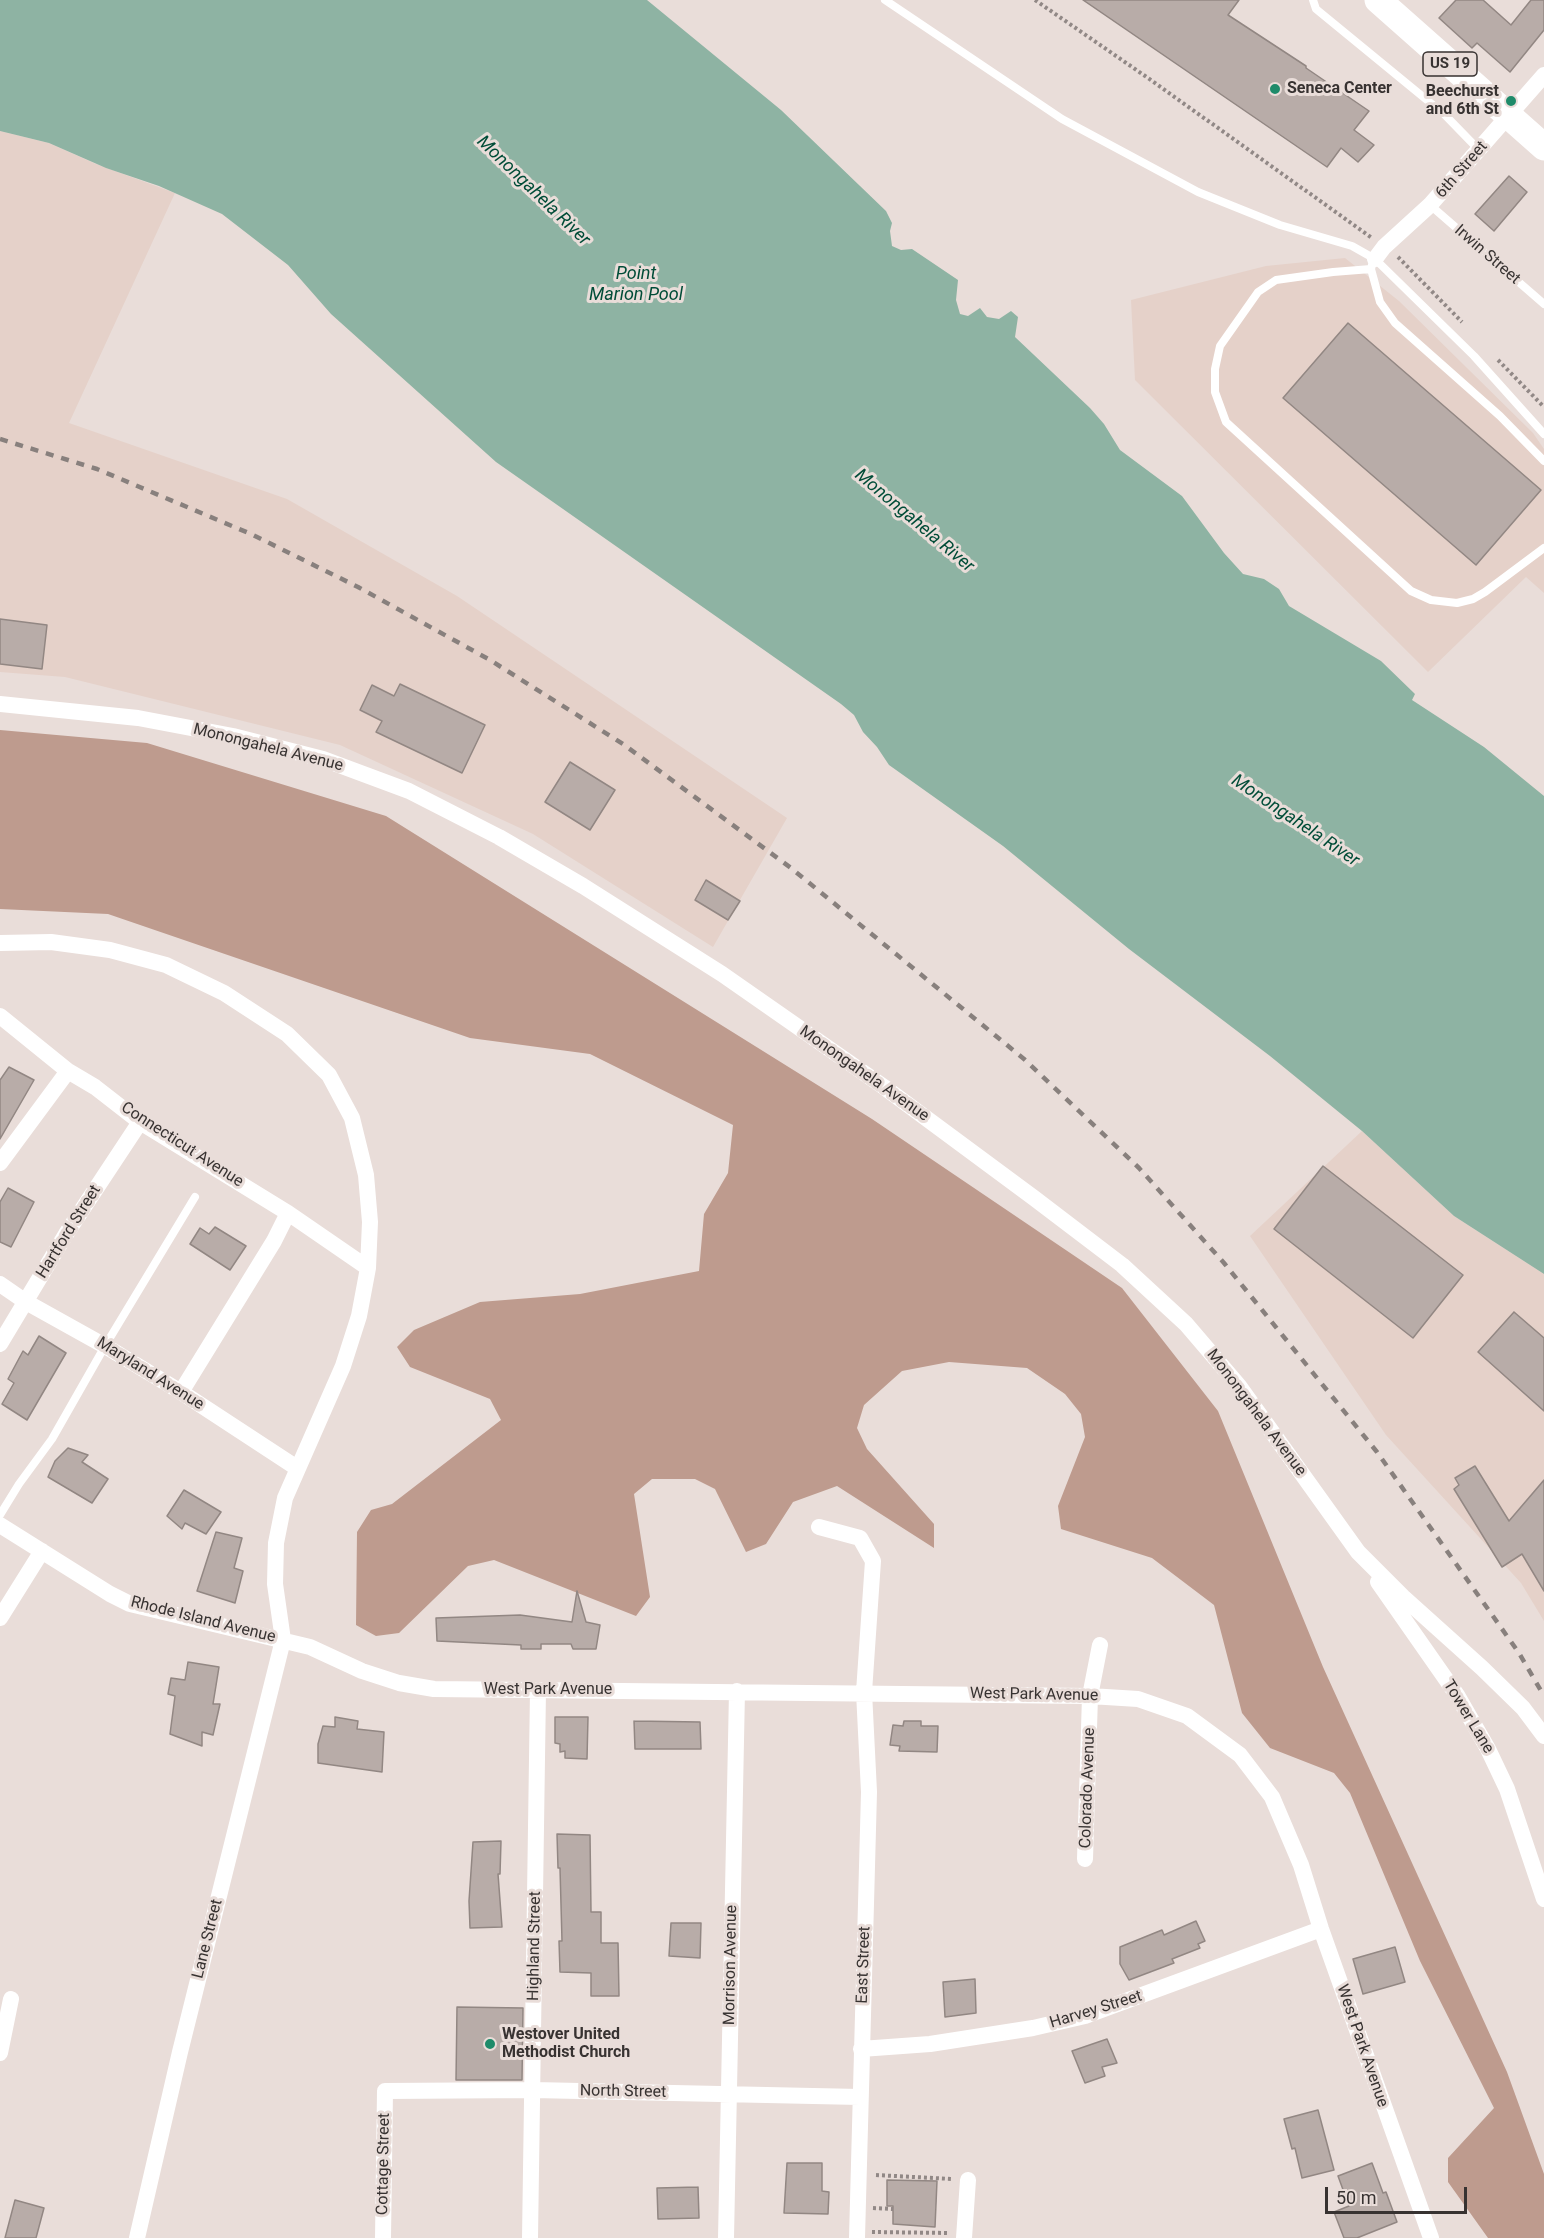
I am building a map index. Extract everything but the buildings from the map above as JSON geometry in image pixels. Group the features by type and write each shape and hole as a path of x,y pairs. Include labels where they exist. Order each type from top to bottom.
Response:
{"main road":[{"name":"US 19","path":"1389,6 1544,147"}],"street":[{"name":"6th Street","path":"1376,258 1430,205 1544,75"},
{"name":"Monongahela Avenue","path":"0,704 138,718 233,736 323,759 409,791 499,837 584,886 722,974 884,1087 1122,1265 1186,1324 1239,1386 1358,1552 1523,1708 1544,1736"},
{"path":"0,943 51,942 110,950 166,965 224,993 286,1034 329,1075 352,1118 366,1175 370,1222 368,1268 359,1316 343,1366 285,1498 276,1543 275,1584 283,1640"},
{"name":"Connecticut Avenue","path":"0,1016 68,1071 94,1087 140,1122 288,1213 368,1268"},
{"path":"0,1163 68,1071"},
{"name":"Hartford Street","path":"0,1344 66,1234 140,1122"},
{"path":"181,1392 274,1241 288,1213"},
{"name":"Maryland Avenue","path":"0,1284 26,1302 181,1392 297,1468"},
{"name":"Rhode Island Avenue","path":"0,1526 130,1604 283,1640"},
{"path":"819,1527 860,1538 873,1562 864,1692"},
{"path":"0,1618 42,1551"},
{"name":"Tower Lane","path":"1358,1552 1457,1695 1488,1749 1507,1789 1544,1899"},
{"name":"West Park Avenue","path":"283,1640 310,1647 362,1671 399,1683 434,1689 1090,1696 1138,1699 1187,1716 1240,1755 1272,1797 1301,1865 1321,1929 1431,2238"},
{"name":"Lane Street","path":"137,2238 180,2052 283,1640"},
{"name":"Colorado Avenue","path":"1085,1859 1090,1696 1100,1645"},
{"name":"Highland Street","path":"530,2238 538,1690"},
{"name":"Morrison Avenue","path":"726,2238 737,1691"},
{"name":"East Street","path":"857,2235 869,1792 864,1692"},
{"name":"Harvey Street","path":"861,2049 930,2044 1033,2028 1085,2016 1321,1929"},
{"path":"0,2053 11,1999"},
{"name":"North Street","path":"385,2091 533,2090 860,2097"},
{"name":"Cottage Street","path":"383,2238 385,2091"},
{"path":"959,2179 964,2238"}],"lane":[{"path":"885,0 1062,118 1188,186 1280,225 1352,246 1376,258 1474,356 1544,434"},
{"path":"1313,0 1316,9 1444,114 1479,150"},
{"name":"Irwin Street","path":"1430,205 1544,304"},
{"path":"1376,258 1380,302 1395,322 1500,416 1544,461"},
{"path":"1376,258 1333,272 1276,280 1258,292 1220,346 1215,369 1215,393 1226,422 1411,591 1431,600 1457,603 1473,599 1544,548"},
{"path":"0,1515 19,1484 52,1439 195,1197"}],"path":[{"path":"1035,0 1148,78 1376,258 1397,256 1462,323"},
{"path":"1495,357 1544,407"},
{"path":"857,2175 959,2179"},
{"path":"951,2190 959,2179"},
{"path":"857,2235 949,2233 949,2223"}],"shaded area":[{"path":"0,131 49,143 96,164 175,193 69,423 287,499 457,596 787,818 713,947 533,834 340,745 65,677 0,672"},
{"path":"1345,258 1399,301 1533,433 1544,449 1544,593 1526,577 1428,672 1135,380 1131,300 1266,266"},
{"path":"0,730 147,743 386,816 872,1119 1122,1288 1218,1411 1323,1667 1507,2072 1544,2174 1544,2238 1488,2238 1448,2182 1448,2158 1494,2108 1420,1961 1350,1793 1334,1773 1270,1748 1242,1713 1214,1605 1152,1558 1061,1529 1058,1506 1085,1437 1081,1414 1065,1394 1027,1368 949,1362 902,1371 864,1405 857,1428 867,1449 934,1524 934,1548 837,1486 793,1502 766,1544 746,1552 715,1489 695,1479 652,1479 634,1494 650,1597 636,1616 494,1560 468,1566 399,1633 376,1636 356,1625 357,1532 371,1510 392,1504 501,1420 490,1399 410,1367 397,1347 414,1330 480,1302 580,1294 699,1271 704,1214 728,1173 733,1125 590,1054 470,1038 108,914 0,909"},
{"path":"1362,1131 1454,1216 1544,1274 1544,1621 1521,1583 1386,1435 1250,1236"}],"water":[{"name":"Point Marion Pool","path":"0,0 647,0 781,110 886,211 892,223 890,231 892,246 901,250 912,249 958,280 956,300 960,314 968,316 980,308 987,317 999,319 1011,311 1018,317 1015,337 1090,408 1104,424 1120,450 1182,496 1224,553 1243,574 1264,579 1279,589 1289,606 1381,661 1415,694 1412,700 1484,747 1544,796 1544,1274 1454,1216 1362,1131 1270,1056 1129,949 1003,846 889,765 863,732 854,715 841,704 496,462 331,314 288,265 222,214 159,186 106,168 49,143 0,131"}],"railway":[{"path":"0,439 97,469 251,534 358,587 490,660 623,744 791,868 1024,1059 1139,1168 1224,1263 1377,1452 1519,1653 1544,1696"}],"place":[{"name":"Seneca Center","path":"1275,89"},
{"name":"Beechurst and 6th St","path":"1511,101"},
{"name":"Westover United Methodist Church","path":"490,2044"}],"water label":[{"name":"Monongahela River","path":"533,191"},
{"name":"Monongahela River","path":"914,521"},
{"name":"Monongahela River","path":"1295,821"}]}
